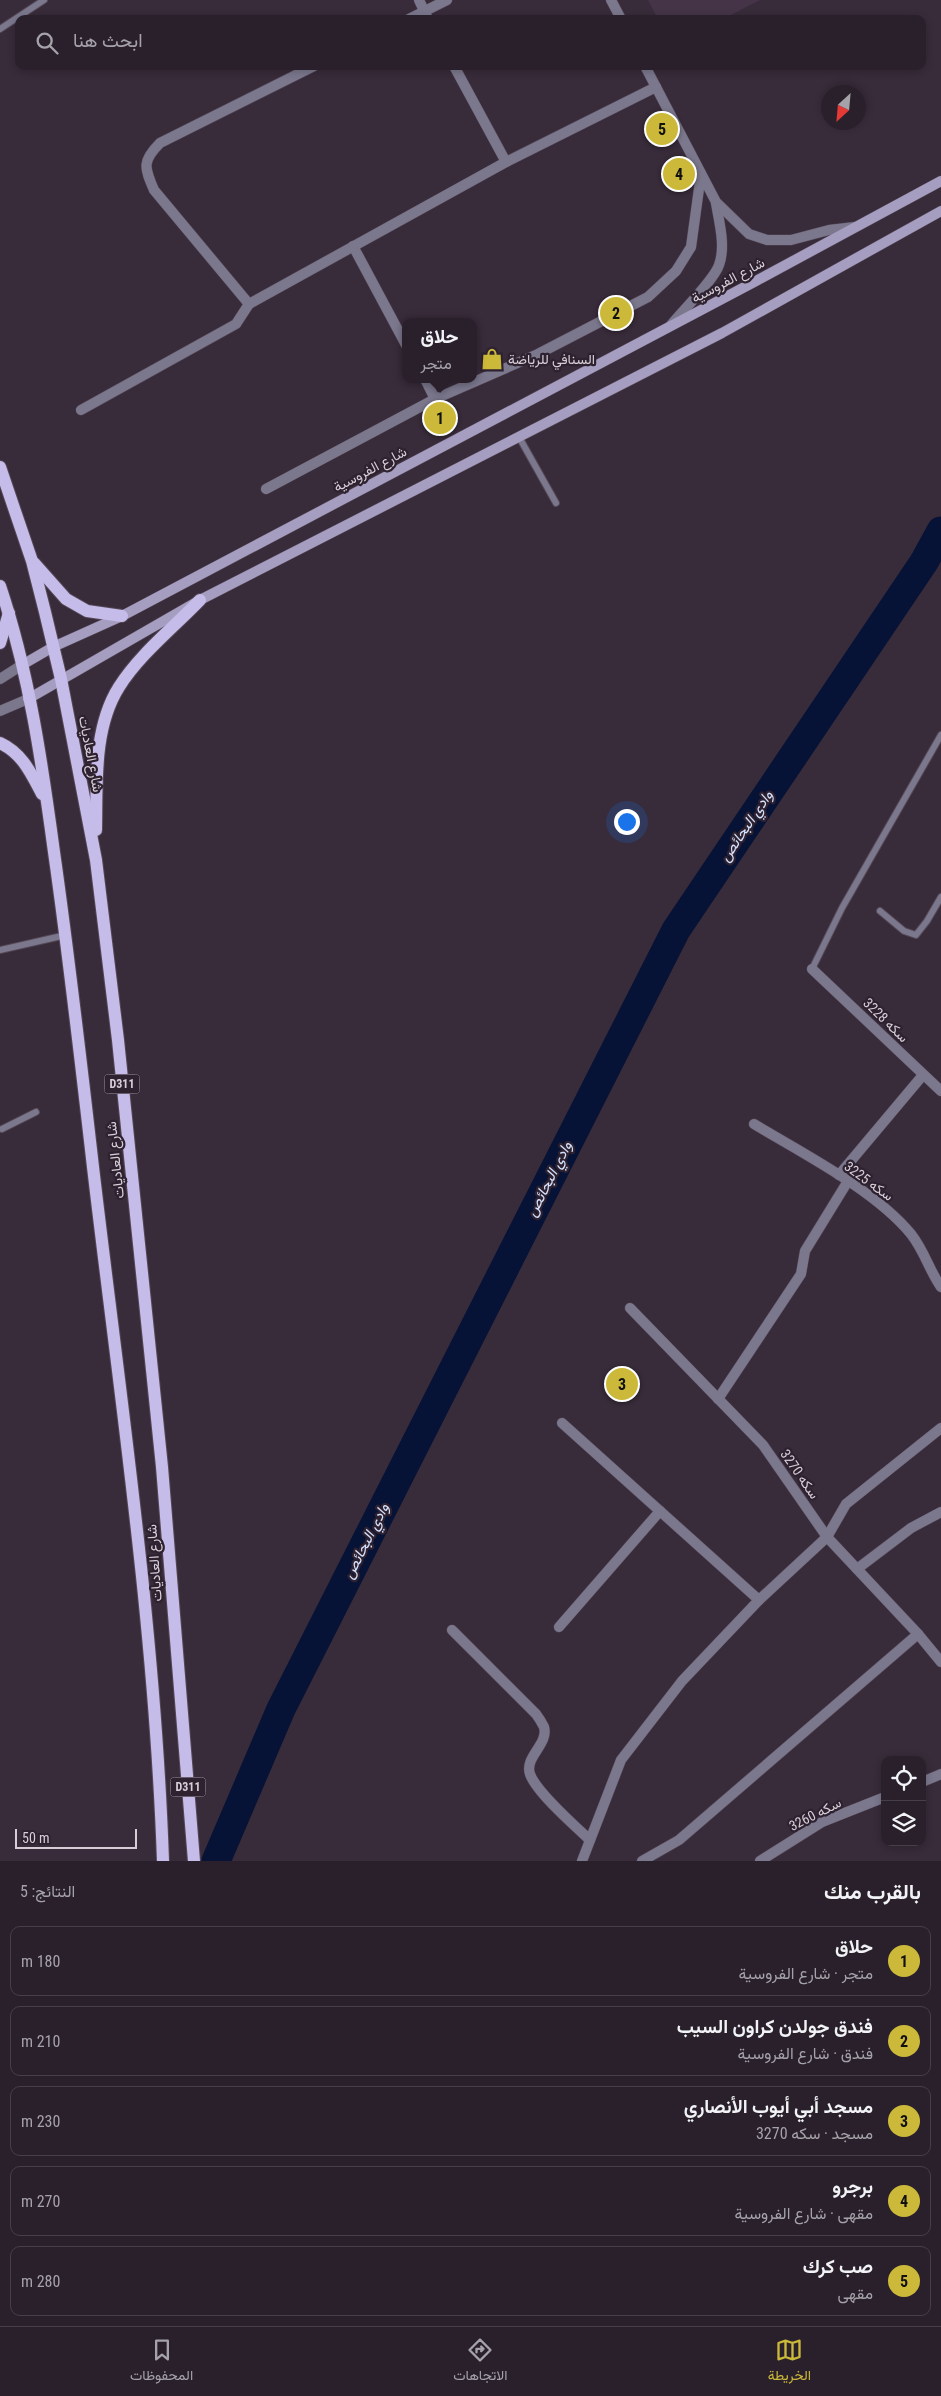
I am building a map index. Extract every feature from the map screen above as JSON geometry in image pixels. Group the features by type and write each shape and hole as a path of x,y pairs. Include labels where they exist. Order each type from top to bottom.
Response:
{"main road":[{"name":"شارع الفروسية","path":"22,665 52,647 122,616 941,181"},
{"path":"28,698 200,600 722,333 889,238 941,211"},
{"name":"شارع العاديات","path":"0,467 32,561 52,647 62,679 96,860 118,1040 162,1468 194,1861"},
{"path":"32,561 66,599 88,610 122,616"},
{"name":"شارع العاديات","path":"0,586 22,665 48,804 66,934 148,1629 160,1779 163,1861"},
{"path":"96,860 100,745 108,710 118,688 136,666 200,600"},
{"path":"0,642 9,613"},
{"path":"0,743 14,752 26,764 48,804"}],"street":[{"path":"419,0 426,15 447,0"},
{"path":"611,0 619,15"},
{"path":"249,304 154,190 146,172 147,156 160,143 306,70"},
{"path":"456,70 506,162"},
{"path":"647,70 716,202 748,234 766,240 791,240 829,230 855,227"},
{"path":"81,410 236,324 249,304 506,162 656,87"},
{"path":"477,381 538,354 648,297 676,271 691,247 701,174"},
{"path":"671,325 712,279 720,264 722,243 716,202"},
{"path":"353,246 402,338"},
{"path":"427,383 435,399"},
{"path":"266,489 435,399 472,383"},
{"path":"0,679 22,665"},
{"path":"0,711 28,698"},
{"name":"سكه 3228","path":"812,969 941,1091"},
{"path":"718,1399 801,1274 805,1251 843,1178 923,1075"},
{"name":"سكه 3225","path":"754,1124 843,1178 890,1214 910,1232 925,1252 941,1286"},
{"name":"سكه 3270","path":"630,1308 763,1445 827,1537 918,1634 941,1662"},
{"path":"562,1423 759,1600"},
{"path":"582,1861 621,1760 682,1681 759,1600 827,1537 846,1504 941,1428"},
{"path":"560,1627 660,1510"},
{"path":"857,1569 911,1528 941,1512"},
{"path":"452,1630 536,1714 545,1729 543,1740 530,1762 530,1774 539,1789 590,1840"},
{"path":"642,1861 678,1840 918,1634"},
{"path":"926,1780 941,1774"},
{"name":"سكه 3260","path":"760,1861 822,1822 881,1799"}],"lane":[{"path":"23,15 44,0"},
{"path":"0,28 15,20"},
{"path":"520,437 556,503"},
{"path":"812,969 842,908 941,735"},
{"path":"880,911 904,931 916,934 927,921 941,897"},
{"path":"0,950 66,934"},
{"path":"2,1129 36,1112"}],"shaded area":[{"path":"648,0 760,0 731,15 656,15"}],"waterway":[{"name":"وادي البحائص","path":"216,1861 281,1709 676,930 924,562 941,531"}],"place":[{"name":"صب كرك","path":"662,129"},
{"name":"برجرو","path":"679,174"},
{"name":"فندق جولدن كراون السيب","path":"616,313"},
{"name":"السنافي للرياضة","path":"492,359"},
{"name":"حلاق","path":"440,418"},
{"name":"مسجد أبي أيوب الأنصاري","path":"622,1384"}]}
